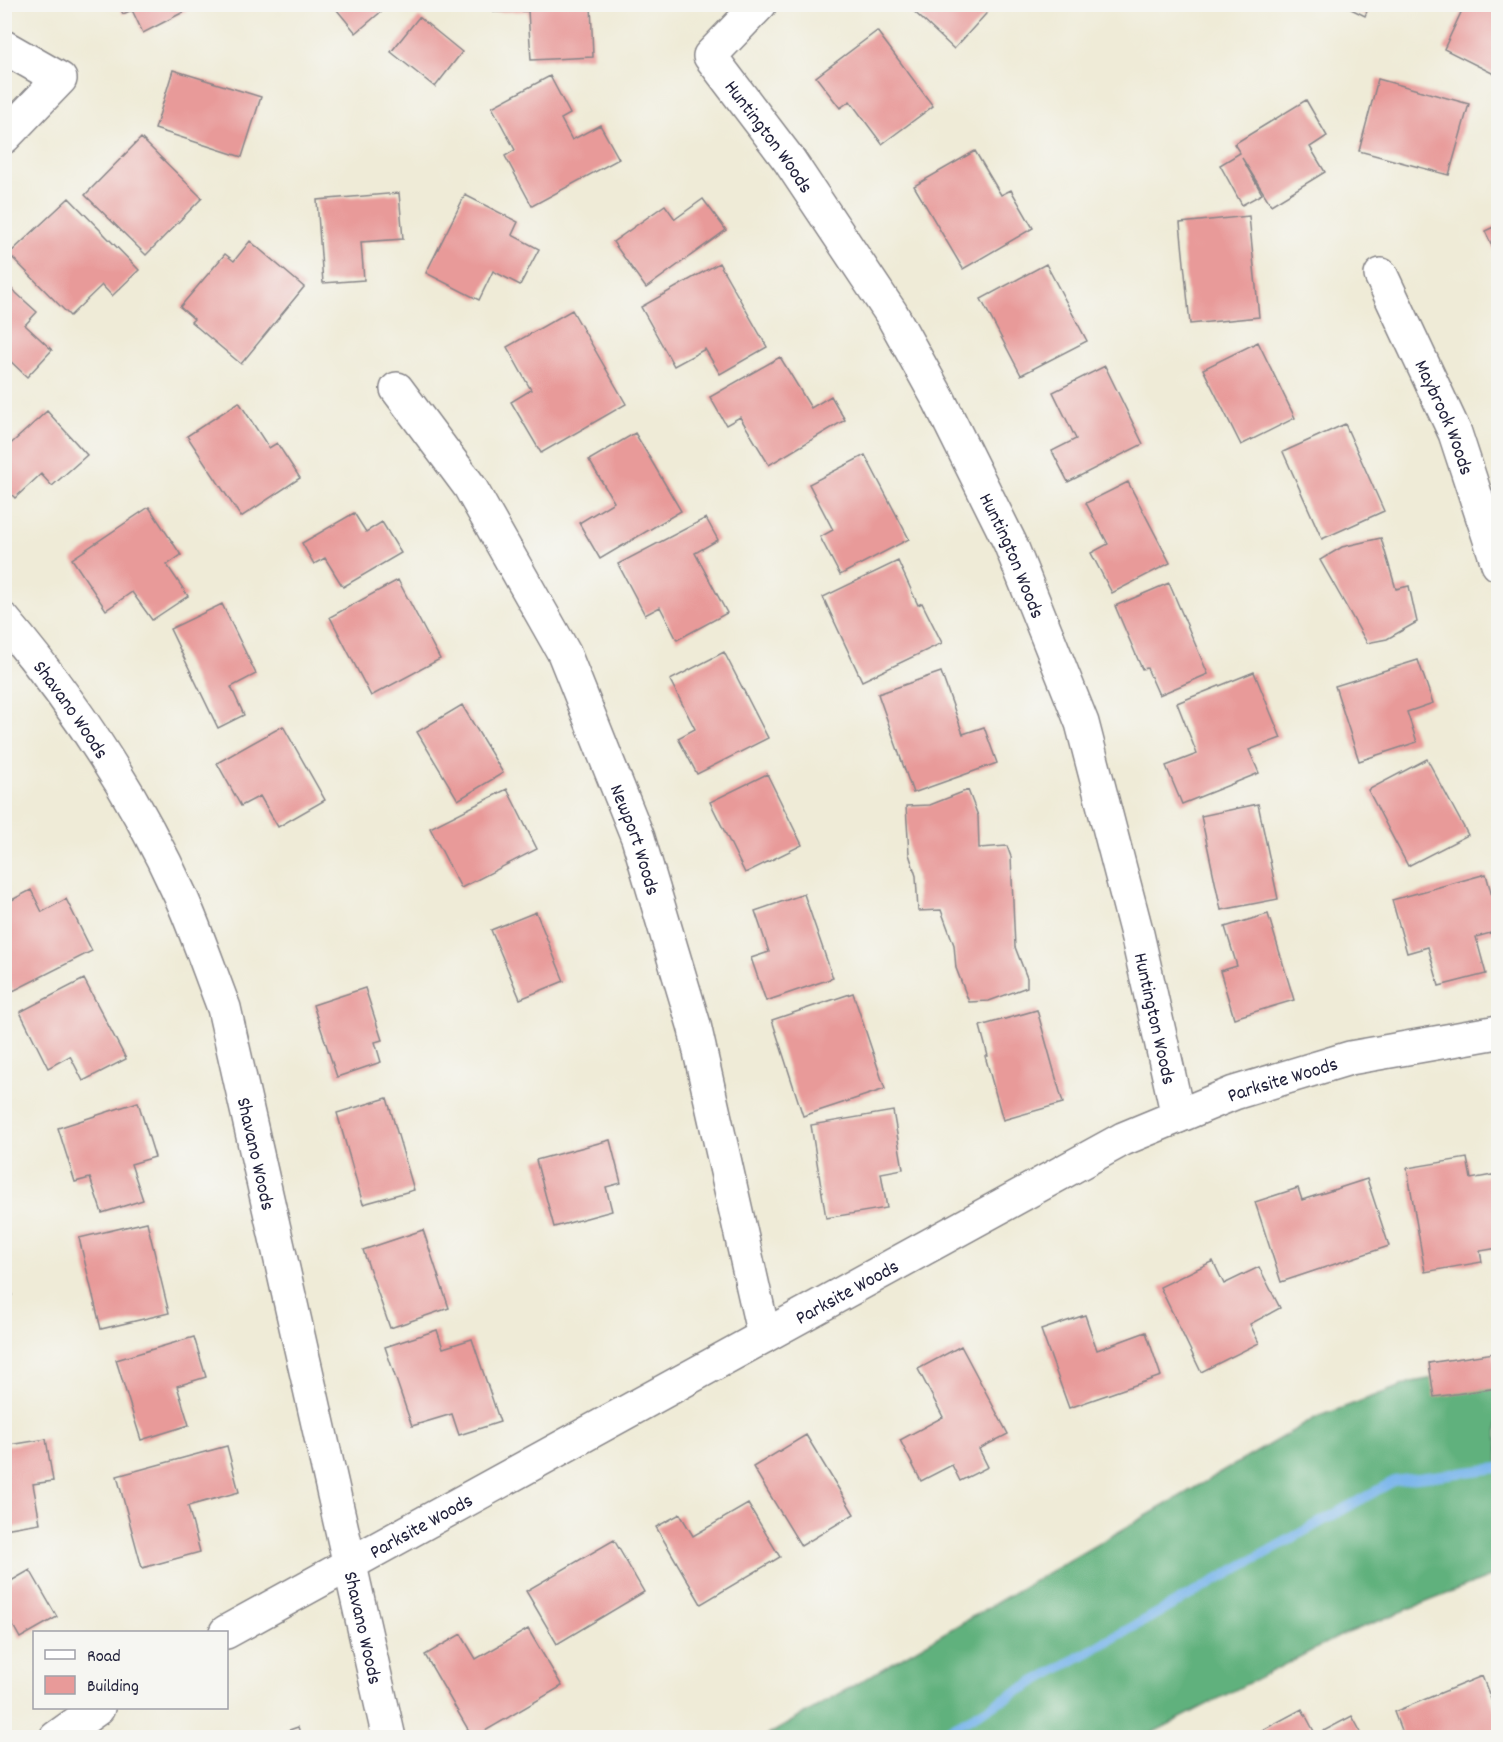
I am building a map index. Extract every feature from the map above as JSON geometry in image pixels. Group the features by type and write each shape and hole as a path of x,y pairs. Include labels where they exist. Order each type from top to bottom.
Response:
{"street":[{"name":"Huntington Woods","path":"760,4 710,56 789,160 891,313 939,400 1010,543 1082,723 1137,934 1178,1116"},
{"path":"4,47 60,79 4,137"},
{"name":"Maybrook Woods","path":"1380,275 1455,433 1498,564"},
{"name":"Newport Woods","path":"397,389 470,487 564,653 638,838 694,1025 764,1336"},
{"name":"Shavano Woods","path":"7,628 70,703 127,792 181,898 224,1008 389,1737"},
{"name":"Parksite Woods","path":"228,1631 351,1566 1123,1139 1233,1093 1350,1058 1498,1032"},
{"path":"56,1737 96,1709"}],"green space":[{"path":"1498,1366 1498,1574 1340,1636 1144,1737 763,1738 1315,1418 1412,1382"}],"building":[{"path":"118,4 199,4 143,33 132,10 123,14"},
{"path":"332,4 390,4 356,33"},
{"path":"493,4 591,4 593,57 531,60 528,11 493,12"},
{"path":"906,4 995,4 954,49"},
{"path":"1341,4 1370,4 1365,16"},
{"path":"1465,4 1498,4 1498,76 1444,49"},
{"path":"419,17 462,52 435,87 391,52"},
{"path":"877,31 933,106 882,144 850,101 840,108 816,77"},
{"path":"173,70 261,97 242,157 155,129"},
{"path":"550,76 570,114 561,119 572,140 600,125 619,159 532,206 505,156 515,150 492,107"},
{"path":"1378,79 1469,104 1449,175 1359,151"},
{"path":"1306,100 1327,136 1310,147 1325,172 1271,205 1242,158 1262,194 1242,205 1220,165 1240,153 1234,144"},
{"path":"141,138 202,198 146,255 85,195"},
{"path":"975,151 1001,195 1011,190 1033,228 963,269 914,186"},
{"path":"399,193 403,239 361,242 364,280 323,283 317,200"},
{"path":"465,195 518,222 512,235 539,249 520,285 493,271 479,300 426,273"},
{"path":"69,198 139,270 112,296 102,285 70,316 9,254"},
{"path":"703,199 726,230 646,288 613,242 665,205 675,219"},
{"path":"1249,216 1259,317 1190,324 1180,223"},
{"path":"1498,225 1498,258 1485,231"},
{"path":"250,241 304,287 241,364 191,322 194,319 180,307 225,254 234,261"},
{"path":"719,263 767,347 720,374 705,349 674,366 641,307"},
{"path":"1046,264 1087,341 1021,375 981,299"},
{"path":"4,282 37,312 25,325 52,350 27,377 4,355"},
{"path":"572,310 626,404 541,453 511,402 531,390 507,347"},
{"path":"1258,342 1295,418 1241,445 1203,369"},
{"path":"780,357 811,408 831,396 845,420 769,465 740,417 726,425 710,397"},
{"path":"1105,366 1143,444 1068,482 1052,451 1076,439 1053,392"},
{"path":"239,402 269,448 277,443 300,478 241,517 187,436"},
{"path":"47,411 87,455 52,486 41,474 15,498 4,487 4,450"},
{"path":"1345,424 1384,511 1322,539 1283,452"},
{"path":"635,433 681,511 600,559 579,523 614,502 589,460"},
{"path":"865,455 909,539 840,575 820,537 833,530 809,484"},
{"path":"1128,482 1170,563 1112,593 1091,553 1108,544 1086,503"},
{"path":"149,507 181,555 167,565 188,596 152,620 132,592 106,610 72,559"},
{"path":"354,513 366,532 382,522 401,553 343,587 325,558 314,564 302,543"},
{"path":"706,518 718,540 695,553 727,613 677,640 660,607 645,615 618,564"},
{"path":"1381,538 1396,589 1409,586 1417,622 1387,639 1367,643 1320,560 1342,547"},
{"path":"898,561 918,605 922,603 942,643 862,681 823,597"},
{"path":"398,580 440,659 371,696 330,617"},
{"path":"1169,583 1208,674 1159,695 1147,668 1142,669 1115,606"},
{"path":"222,604 256,674 231,687 244,715 218,728 170,629"},
{"path":"724,652 768,738 697,774 678,738 695,729 670,680"},
{"path":"1418,660 1433,703 1407,712 1417,742 1359,761 1335,686"},
{"path":"941,672 963,734 984,727 997,763 913,793 878,694"},
{"path":"1254,672 1281,738 1249,750 1259,773 1182,804 1166,766 1197,754 1177,703"},
{"path":"462,705 503,773 458,800 417,732"},
{"path":"283,726 325,800 278,827 260,796 241,806 217,763"},
{"path":"1427,759 1468,835 1408,866 1368,790"},
{"path":"767,774 802,845 745,873 710,802"},
{"path":"507,789 537,849 461,888 430,828"},
{"path":"968,790 978,816 979,848 1007,846 1011,857 1015,947 1027,978 1027,987 989,1001 969,1002 956,968 954,945 941,910 918,911 916,876 909,854 906,806 930,805"},
{"path":"1258,804 1278,899 1221,910 1201,816"},
{"path":"1486,874 1498,918 1498,931 1476,937 1486,974 1439,986 1428,947 1407,953 1392,900"},
{"path":"31,890 42,912 66,899 92,951 13,991 4,973 4,904"},
{"path":"804,894 833,978 766,1001 751,958 769,952 755,911"},
{"path":"536,912 564,981 520,999 491,930"},
{"path":"1268,914 1294,1000 1234,1018 1220,971 1237,966 1225,927"},
{"path":"84,979 126,1059 83,1081 70,1056 48,1068 20,1012"},
{"path":"365,988 382,1040 375,1042 381,1062 337,1077 313,1005"},
{"path":"853,993 885,1089 803,1116 772,1020"},
{"path":"1037,1010 1063,1103 1003,1120 985,1056 988,1056 980,1026"},
{"path":"387,1098 414,1190 363,1204 337,1113"},
{"path":"138,1102 155,1157 131,1164 143,1200 102,1213 90,1178 75,1182 58,1128"},
{"path":"893,1111 903,1169 881,1173 887,1208 826,1218 811,1125"},
{"path":"610,1140 621,1183 606,1187 612,1211 554,1227 536,1160"},
{"path":"1467,1158 1471,1179 1498,1174 1498,1248 1480,1251 1482,1262 1425,1272 1407,1168"},
{"path":"1367,1179 1389,1246 1281,1282 1255,1202 1298,1188 1302,1200"},
{"path":"147,1222 169,1313 101,1329 79,1238"},
{"path":"423,1230 449,1308 390,1328 363,1250"},
{"path":"1213,1261 1224,1284 1259,1267 1280,1308 1250,1324 1259,1343 1201,1372 1160,1287"},
{"path":"4,1269 12,1295 4,1296"},
{"path":"1085,1315 1097,1350 1146,1332 1161,1376 1069,1408 1041,1330"},
{"path":"437,1330 443,1348 472,1339 500,1422 459,1435 452,1414 412,1426 385,1347"},
{"path":"194,1337 206,1377 177,1386 189,1425 141,1440 116,1360"},
{"path":"961,1346 1008,1434 979,1449 988,1467 960,1481 952,1465 921,1481 900,1440 943,1417 918,1369"},
{"path":"1494,1353 1498,1388 1434,1397 1429,1363"},
{"path":"806,1435 854,1514 801,1546 753,1467"},
{"path":"46,1439 53,1481 33,1484 40,1523 4,1529 4,1446"},
{"path":"227,1446 239,1492 188,1506 200,1552 142,1568 117,1476"},
{"path":"748,1504 780,1557 701,1604 656,1527 680,1514 693,1536"},
{"path":"614,1540 644,1592 557,1644 526,1591"},
{"path":"30,1570 57,1617 20,1638 10,1620 4,1623 4,1585"},
{"path":"528,1629 562,1686 473,1738 425,1655 461,1634 476,1659"},
{"path":"1482,1676 1498,1717 1498,1738 1404,1738 1394,1712"},
{"path":"1302,1709 1316,1735 1352,1716 1364,1738 1248,1738"},
{"path":"298,1727 302,1738 269,1738 269,1737"}],"waterway":[{"path":"934,1738 1394,1481 1498,1468"}]}
